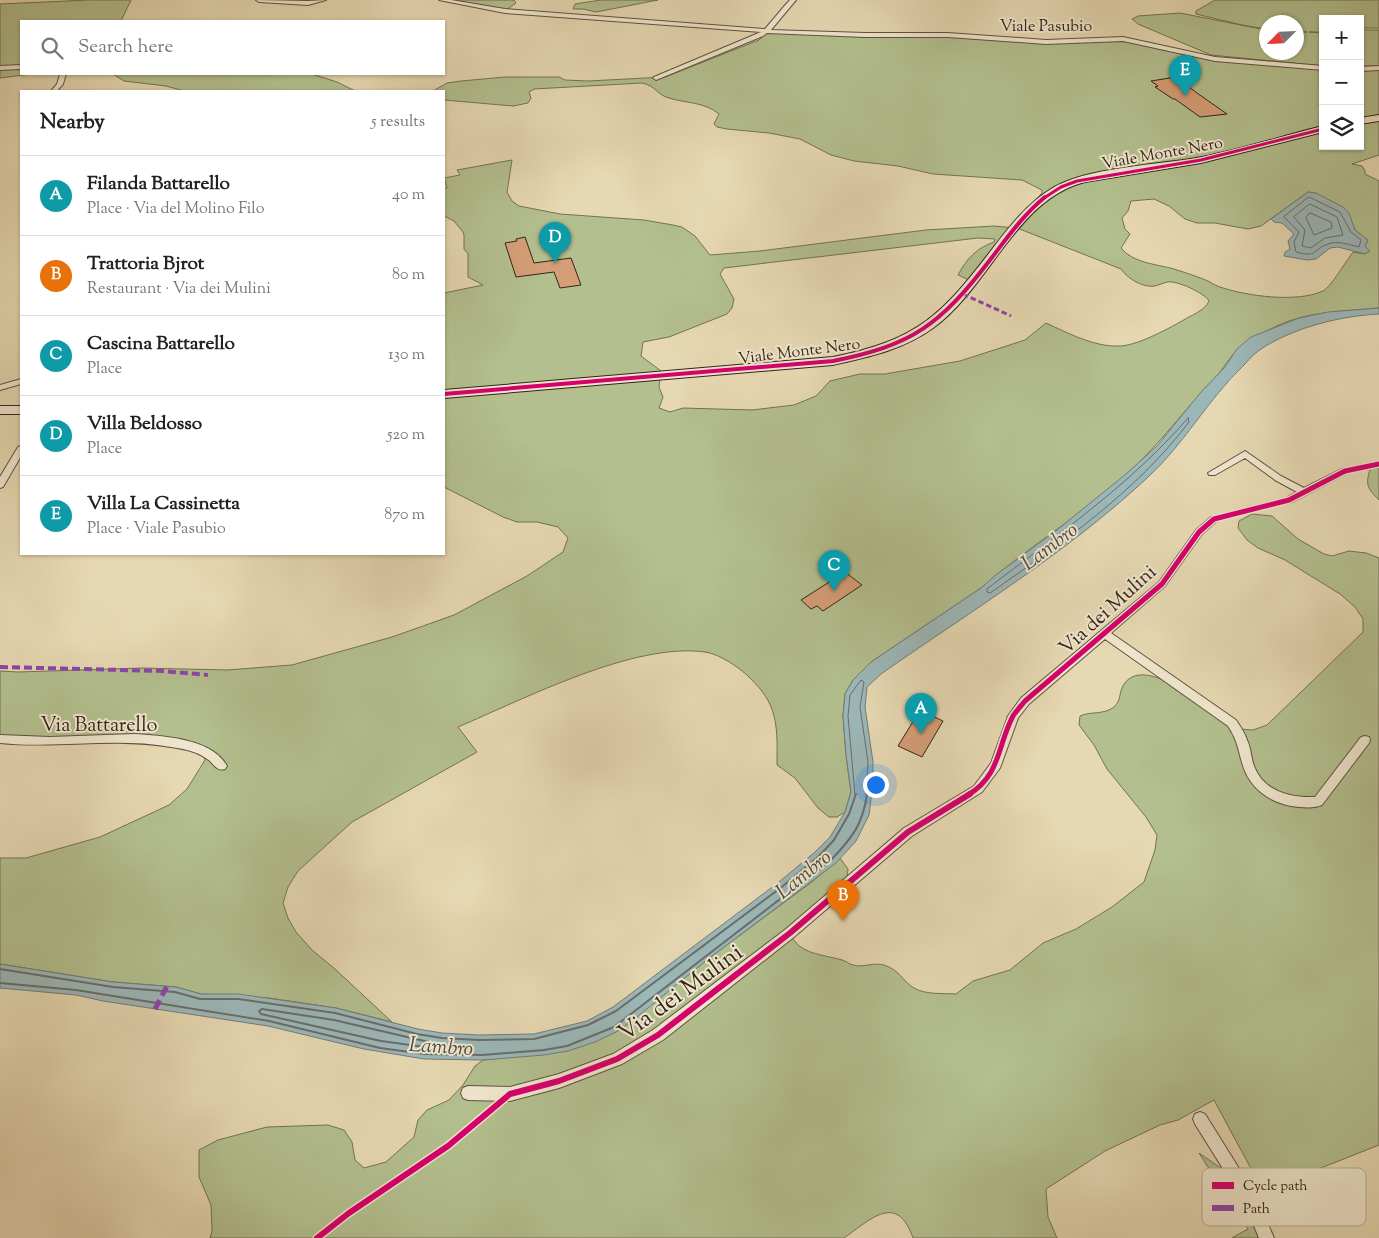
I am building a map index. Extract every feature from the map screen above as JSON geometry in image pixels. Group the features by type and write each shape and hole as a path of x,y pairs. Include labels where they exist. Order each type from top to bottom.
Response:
{"street":[{"path":"259,0 308,3 323,0"},
{"name":"Viale Pasubio","path":"442,0 505,11 767,31 865,35 948,35 1046,42 1123,39 1215,59 1319,68"},
{"path":"656,78 747,42 767,31 784,6 793,0"},
{"path":"0,68 20,67"},
{"path":"1364,69 1379,68"},
{"path":"55,90 60,84 63,75"},
{"path":"1364,120 1379,118"},
{"name":"Viale Monte Nero","path":"445,394 833,361 881,351 904,342 940,320 975,281 1011,233 1042,199 1055,190 1084,178 1204,159 1319,130"},
{"path":"0,388 20,381"},
{"path":"0,410 20,410"},
{"path":"0,486 20,451"},
{"path":"1212,473 1245,454 1278,478 1304,492"},
{"name":"Via dei Mulini","path":"468,1093 510,1094 559,1081 617,1059 658,1035 790,933 908,832 978,790 996,765 1013,716 1037,691 1162,584 1199,532 1214,520 1225,515 1289,500 1345,471 1379,464"},
{"path":"1104,633 1232,723 1242,738 1250,770 1260,785 1276,796 1298,803 1318,802 1366,740"},
{"name":"Via Battarello","path":"0,739 20,743 137,739 178,743 208,753 221,766"},
{"path":"1200,1119 1231,1168"},
{"path":"1262,1226 1267,1238"}],"green space":[{"path":"131,0 121,20 20,20 20,75 23,75 0,78 0,4"},
{"path":"442,0 514,0 516,3 505,11"},
{"path":"601,0 658,0 596,12 573,9 575,4"},
{"path":"1215,0 1379,0 1379,28 1364,28 1364,15 1319,15 1319,32 1309,32 1319,33 1319,66 1262,60 1304,60 1304,32 1307,32 1304,32 1304,15 1259,15 1259,28 1196,14 1196,11"},
{"path":"1180,13 1259,29 1259,60 1211,55 1138,24 1132,19 1138,16"},
{"path":"1364,30 1379,30 1379,66 1364,66"},
{"path":"767,32 948,37 1047,43 1123,41 1209,59 1319,70 1319,129 1177,164 1319,130 1319,150 1364,150 1364,120 1379,118 1379,155 1352,164 1362,166 1365,174 1379,181 1379,308 1311,315 1289,321 1276,326 1244,345 1233,355 1151,450 1128,473 981,588 871,662 853,680 845,694 843,716 851,792 845,812 837,817 829,817 818,808 795,778 777,765 777,734 772,710 762,691 746,674 723,658 711,653 677,651 646,656 580,675 458,727 477,752 352,822 298,871 288,887 283,903 288,918 296,932 312,950 392,1022 336,1008 269,998 201,994 176,987 113,982 0,964 0,858 26,858 100,837 169,805 187,789 205,760 202,751 178,743 0,739 0,671 142,668 227,670 292,665 392,637 454,615 527,576 563,552 568,538 558,527 537,522 517,522 503,517 445,488 445,293 483,285 468,277 468,254 464,249 463,232 454,221 445,216 445,189 447,188 445,178 460,175 457,170 512,160 507,192 512,201 519,206 560,214 644,220 682,227 695,236 710,255 760,251 926,230 994,226 1015,228 969,280 958,275 961,269 973,254 982,247 994,242 995,239 978,238 724,268 720,274 734,299 732,308 727,314 669,337 643,342 641,356 661,371 659,387 663,397 659,408 670,412 683,408 752,410 794,405 816,396 830,381 860,374 885,374 960,361 1025,340 1046,323 1091,342 1110,346 1126,345 1168,329 1204,308 1209,301 1196,291 1171,282 1146,286 1132,279 1121,269 1012,226 1042,193 1042,190 1022,180 933,174 898,166 854,161 831,155 800,139 769,133 717,127 714,124 719,114 708,107 665,97 650,86 642,83 534,89 529,92 531,98 528,103 513,106 445,100 445,90 435,90 447,83 505,77 559,77 565,80 588,81 665,77 759,40","holes":["1308,192 1315,193 1329,201 1349,216 1355,230 1368,241 1365,246 1365,254 1353,252 1326,289 1312,295 1300,297 1272,297 1231,290 1184,272 1138,260 1121,248 1130,234 1125,229 1122,218 1128,211 1131,201 1154,199 1169,206 1185,219 1197,223 1215,223 1248,229 1261,226"]},
{"path":"1379,70 1379,117 1364,119 1364,71"},
{"path":"115,75 315,75 337,82 353,90 180,90 166,86 124,81"},
{"path":"1379,464 1379,500 1369,488 1368,481 1371,465"},
{"path":"1252,514 1272,516 1298,539 1324,554 1332,556 1349,551 1366,553 1379,558 1379,1145 1321,1168 1251,1168 1214,1100 1178,1120 1160,1125 1105,1151 1046,1189 1048,1217 1057,1238 913,1238 907,1224 899,1216 891,1213 873,1218 844,1238 210,1238 212,1231 211,1205 199,1177 199,1150 218,1140 267,1127 328,1125 344,1130 352,1142 355,1160 364,1168 386,1162 414,1137 418,1120 427,1110 449,1100 463,1085 475,1066 483,1060 568,1051 616,1032 708,959 813,881 840,858 848,869 847,878 790,933 794,940 805,950 853,965 880,964 889,967 914,988 924,992 956,994 973,981 1010,970 1043,943 1076,929 1112,907 1144,882 1155,850 1157,835 1146,817 1107,769 1094,745 1079,725 1080,716 1106,711 1114,707 1127,681 1137,675 1149,675 1165,681 1239,729 1253,730 1267,725 1363,632 1363,619 1355,607 1340,594 1285,560 1258,548 1247,540 1238,528 1239,521"},
{"path":"1199,1153 1221,1168 1209,1168"},
{"path":"1246,1226 1254,1226 1259,1238 1232,1238 1248,1229"}],"water":[{"path":"1308,192 1316,193 1343,207 1349,213 1355,230 1368,240 1365,246 1370,251 1365,254 1338,247 1330,248 1316,259 1307,260 1284,256 1285,252 1290,249 1288,241 1294,234 1282,223 1274,222 1271,219"},
{"name":"Lambro","path":"1379,308 1379,314 1349,317 1305,328 1277,340 1258,351 1218,393 1160,466 1115,506 1050,557 881,674 867,687 865,707 873,762 873,783 869,815 856,841 836,863 708,959 616,1032 595,1042 568,1051 544,1055 483,1060 424,1059 364,1049 268,1026 103,1001 76,995 0,988 0,964 113,982 176,987 201,994 238,994 336,1008 418,1029 442,1033 479,1035 534,1034 587,1021 613,1007 779,882 830,837 845,812 851,792 843,716 845,694 853,680 871,662 981,588 1126,474 1157,446 1201,392 1225,367 1237,349 1251,337 1299,318 1328,312"}],"building":[{"path":"1176,77 1227,114 1200,117 1155,87 1158,86 1151,81"},
{"path":"525,237 534,263 571,258 581,285 560,288 554,272 516,277 505,243 517,241 516,239"},
{"path":"845,572 862,585 823,611 817,606 811,609 801,600"},
{"path":"920,710 943,721 922,757 898,746"}],"marked path":[{"path":"963,294 1011,316"},
{"path":"0,667 163,671 208,675"},
{"path":"155,1009 167,986"}],"cycle path":[{"path":"445,394 833,361 864,355 911,337 947,311 1031,209 1046,196 1069,183 1216,157 1319,130"},
{"path":"317,1238 349,1213 448,1146 510,1094 559,1081 617,1059 658,1035 790,933 908,832 978,789 996,765 1013,716 1025,701 1162,584 1199,532 1214,519 1289,500 1345,471 1379,464"}],"place":[{"name":"Villa La Cassinetta","path":"1185,96"},
{"name":"Villa Beldosso","path":"555,263"},
{"name":"Cascina Battarello","path":"834,591"},
{"name":"Filanda Battarello","path":"921,734"},
{"name":"Trattoria Bjrot","path":"843,921"}]}
